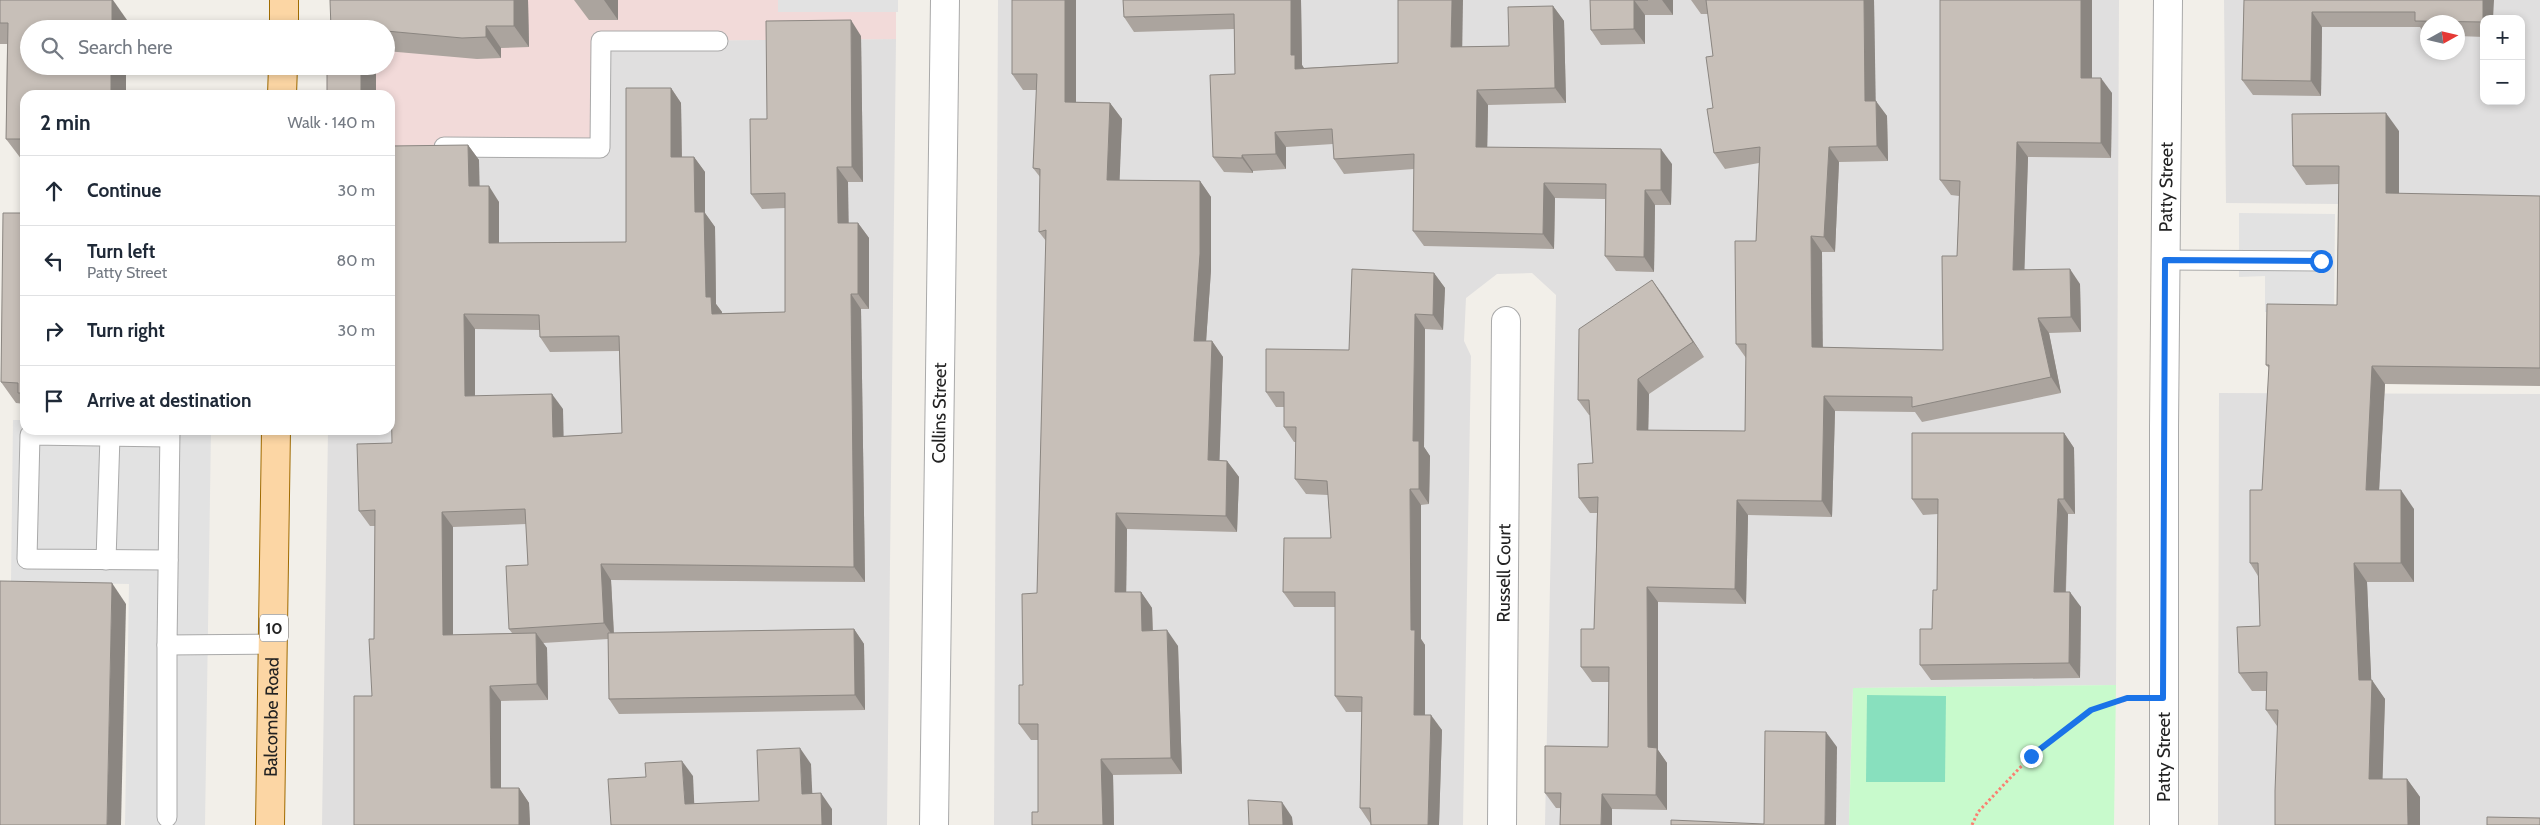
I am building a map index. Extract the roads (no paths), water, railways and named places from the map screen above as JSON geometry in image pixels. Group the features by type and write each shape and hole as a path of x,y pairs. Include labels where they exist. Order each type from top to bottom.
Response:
{"main road":[{"path":"284,0 284,20"},
{"path":"282,90 283,75"},
{"name":"Balcombe Road","path":"270,825 276,435"}],"street":[{"name":"Collins Street","path":"934,825 945,0"},
{"name":"Patty Street","path":"2164,825 2165,260 2168,0"},
{"name":"Russell Court","path":"1502,825 1506,321"}],"lane":[{"path":"428,147 600,148 601,41 718,41"},
{"path":"2165,260 2321,261"},
{"path":"130,435 30,435 27,559 168,560"},
{"path":"167,817 169,435"},
{"path":"106,560 110,436"},
{"path":"167,645 274,644"}]}
